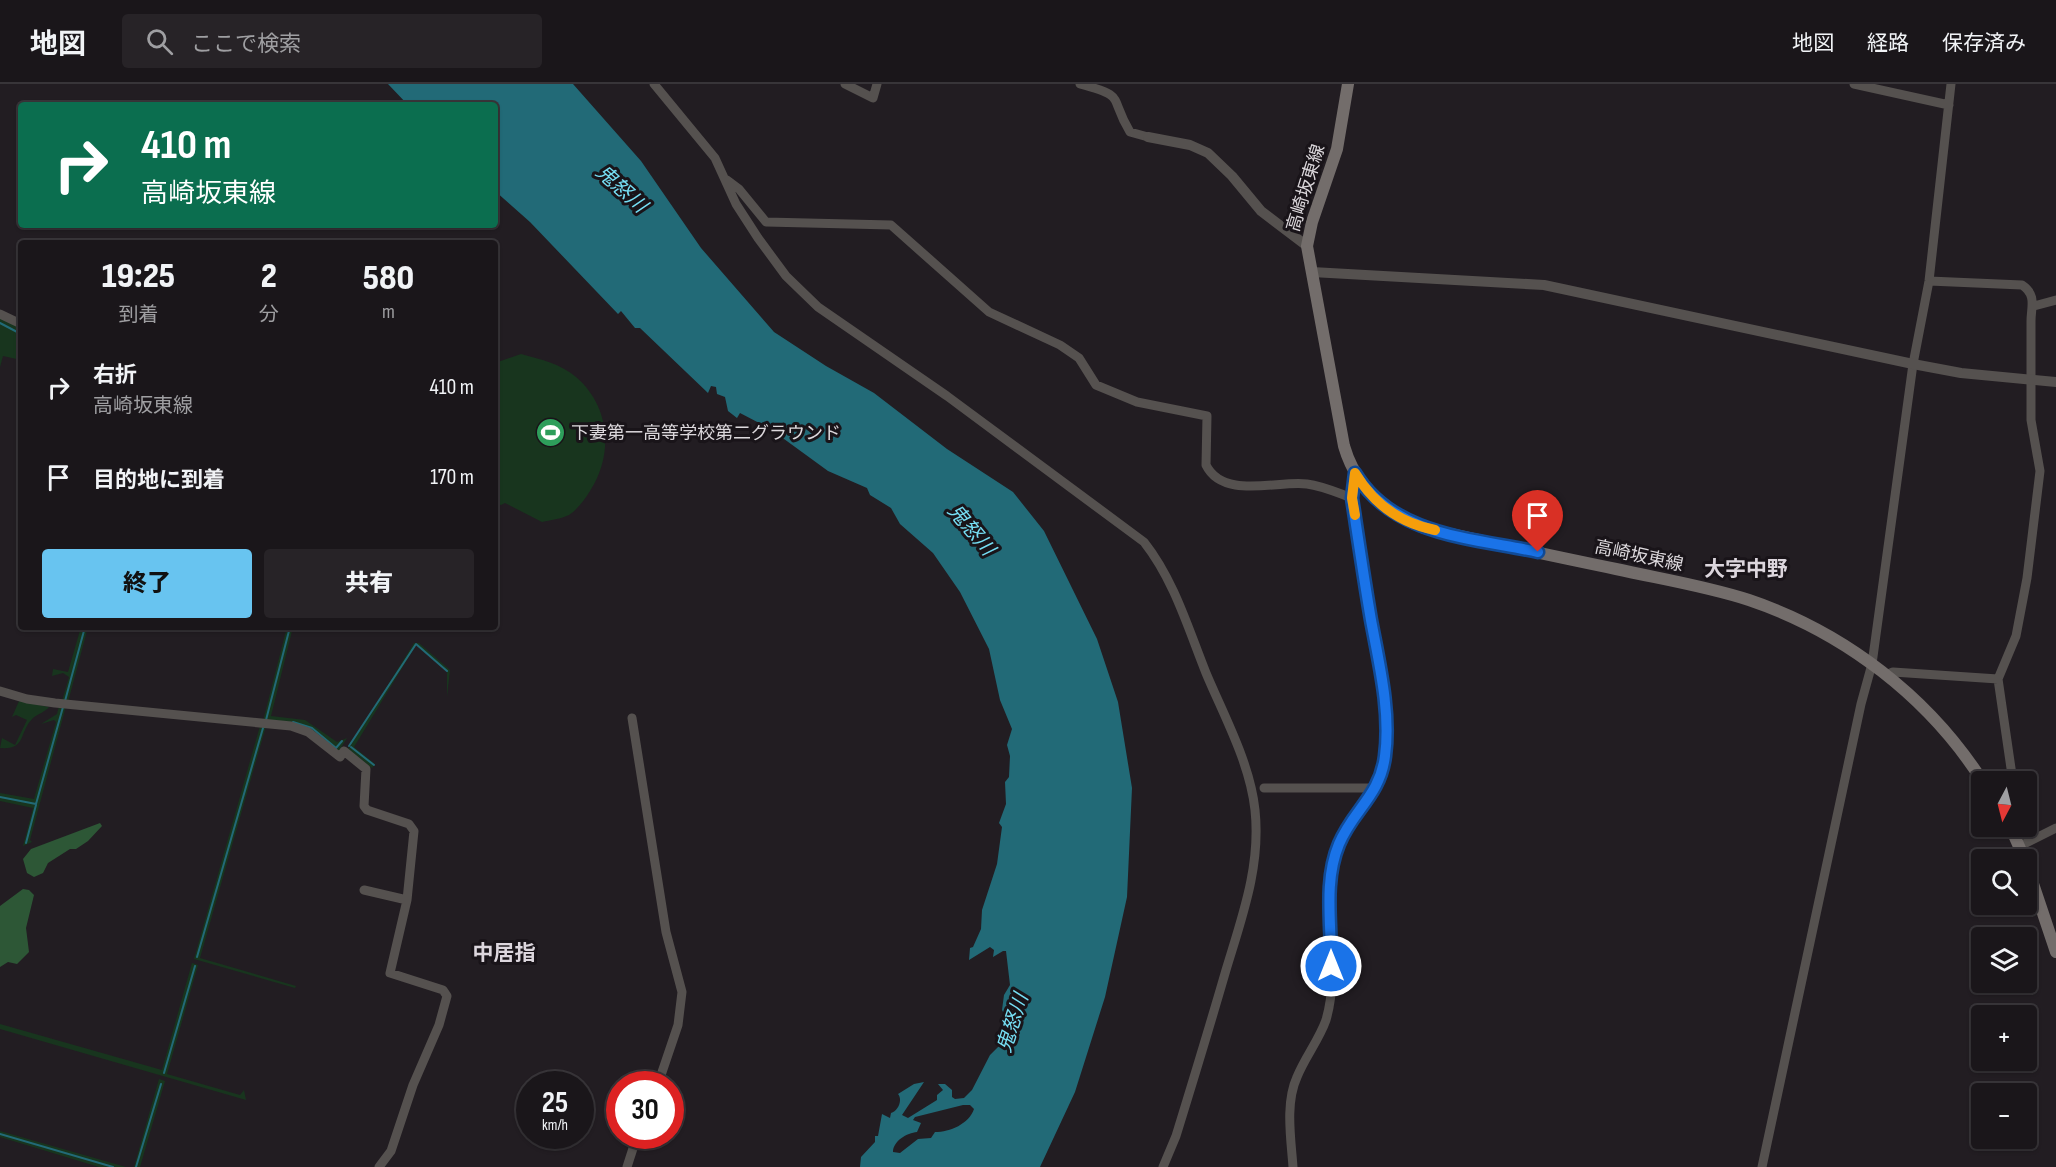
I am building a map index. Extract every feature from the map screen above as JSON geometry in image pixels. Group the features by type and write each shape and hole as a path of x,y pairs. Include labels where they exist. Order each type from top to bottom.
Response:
{"main road":[{"name":"高崎坂東線","path":"1348,84 1337,149 1312,222 1307,246 1344,446 1355,473 1369,494 1388,511 1424,528 1749,600 1807,624 1886,675 1939,724 1975,771"},
{"path":"2016,837 2021,849"},
{"path":"2037,894 2056,952"}],"street":[{"path":"845,84 873,98 877,84"},
{"path":"1080,84 1107,91 1115,96 1130,132 1190,145 1208,153 1232,176 1261,211 1307,246"},
{"path":"1854,84 1949,105"},
{"path":"1762,1167 1861,704 1872,664 1913,364 1929,281 1951,84"},
{"path":"658,87 715,158 736,204 786,276 818,307 947,396 1144,542 1157,559 1182,611 1243,762 1255,808 1257,846 1251,888 1176,1136 1163,1167"},
{"path":"726,180 739,189 766,222 773,224 891,225 989,312 1060,345 1078,358 1095,385 1137,402 1207,416 1206,465 1210,472 1221,481 1253,488 1304,484 1352,498"},
{"path":"1312,272 1544,285 1913,364 1961,373 2056,382"},
{"path":"1929,281 2022,285 2029,291 2034,306 2031,321 2031,420 2040,471 2036,515 2016,636 1998,679 2011,771"},
{"path":"2034,306 2056,300"},
{"path":"0,314 18,323"},
{"path":"1293,1167 1291,1107 1296,1079 1326,1019 1331,987 1332,868 1347,827 1377,788 1382,775 1386,736 1378,660 1352,498 1355,473"},
{"path":"1886,675 1893,672 1998,679"},
{"path":"0,691 37,701 303,729 340,757 344,751 351,754 366,770 364,806 370,813 403,822 412,827 414,843 407,900 390,973 443,990 447,1000 431,1047 413,1085 391,1151 380,1167"},
{"path":"632,718 666,932 682,992 678,1025 662,1071"},
{"path":"1264,788 1377,788"},
{"path":"2020,846 2056,828"},
{"path":"364,890 407,900"},
{"path":"627,1167 633,1149"}],"green space":[{"path":"0,317 18,326 18,359 3,356 0,367"},
{"name":"下妻第一高等学校第二グラウンド","path":"521,354 557,365 576,377 596,402 605,431 603,462 590,491 569,515 542,522 505,503 498,504 498,362"},
{"path":"80,630 87,630 68,702 62,701 69,677 63,673 52,676 53,669 68,672"},
{"path":"286,630 292,630 271,716 305,720 337,742 347,738 339,751 318,736 263,721"},
{"path":"414,643 419,643 450,670 447,697 447,671 416,645 354,747 375,764 372,768 348,749"},
{"path":"19,701 49,707 33,718 18,743 14,746 9,748 0,748 2,738 15,745 27,720 16,715 12,717"},
{"path":"59,706 66,706 30,840 32,842 23,846 33,808 0,801 0,793 34,799 56,722 54,720 41,724 57,714"},
{"path":"260,726 266,726 200,958 296,986 295,988 194,959"},
{"path":"100,823 102,826 88,841 48,863 43,873 34,877 27,873 23,859 31,849"},
{"path":"23,889 29,890 34,895 26,928 29,952 17,964 8,962 0,967 0,906"},
{"path":"192,963 198,965 167,1074 240,1095 244,1090 246,1100 0,1029 0,1024 162,1070"},
{"path":"159,1079 165,1081 140,1167 134,1167"},
{"path":"0,1131 126,1167 99,1167 0,1137"}],"water":[{"name":"鬼怒川","path":"388,84 573,84 641,161 701,248 774,332 826,366 874,393 947,449 1013,492 1044,531 1097,639 1118,702 1132,788 1127,897 1105,997 1075,1092 1040,1167 860,1167 861,1157 875,1142 875,1136 878,1136 882,1114 890,1118 891,1113 898,1108 900,1099 898,1094 914,1084 924,1082 902,1115 908,1118 937,1100 937,1095 943,1090 938,1084 945,1084 952,1090 952,1097 955,1099 964,1098 972,1090 990,1055 1001,1044 1009,1023 1002,1010 1004,995 1010,985 1006,951 993,957 994,950 990,947 969,960 970,948 973,947 981,929 982,910 997,864 1002,827 999,823 1006,804 1005,782 1009,777 1010,756 1007,745 1012,729 1000,700 989,649 960,592 933,553 900,524 891,508 870,495 867,488 828,471 769,428 740,413 737,418 728,411 725,397 717,394 716,387 711,386 708,393 640,328 635,328 621,311 618,314 530,222 498,194 498,102 405,102","holes":["963,1105 970,1105 974,1109 968,1119 958,1126 947,1131 935,1132 931,1138 918,1139 900,1153 893,1152 895,1144 901,1138 917,1132 921,1123 913,1120 915,1117"]}],"waterway":[{"path":"0,323 18,332"},
{"path":"65,701 84,630"},
{"path":"266,720 289,630"},
{"path":"349,746 416,644 447,671"},
{"path":"0,797 36,804 63,707"},
{"path":"293,722 312,728 336,748 342,741"},
{"path":"197,957 263,728"},
{"path":"351,747 374,765"},
{"path":"26,843 36,805"},
{"path":"164,1073 195,966"},
{"path":"136,1167 161,1084"},
{"path":"0,1134 113,1167"}],"slow traffic":[{"path":"1355,515 1352,498 1355,473 1369,494 1388,511 1409,522 1435,530"}],"place":[{"name":"下妻第一高等学校第二グラウンド","path":"550,433"}],"district":[{"name":"大字中野","path":"1746,569"},
{"name":"中居指","path":"504,953"}],"route":[{"path":"1331,966 1332,868 1338,846 1347,827 1377,788 1386,754 1378,660 1352,498 1355,473 1365,489 1388,511 1409,522 1424,528 1538,552"}]}
